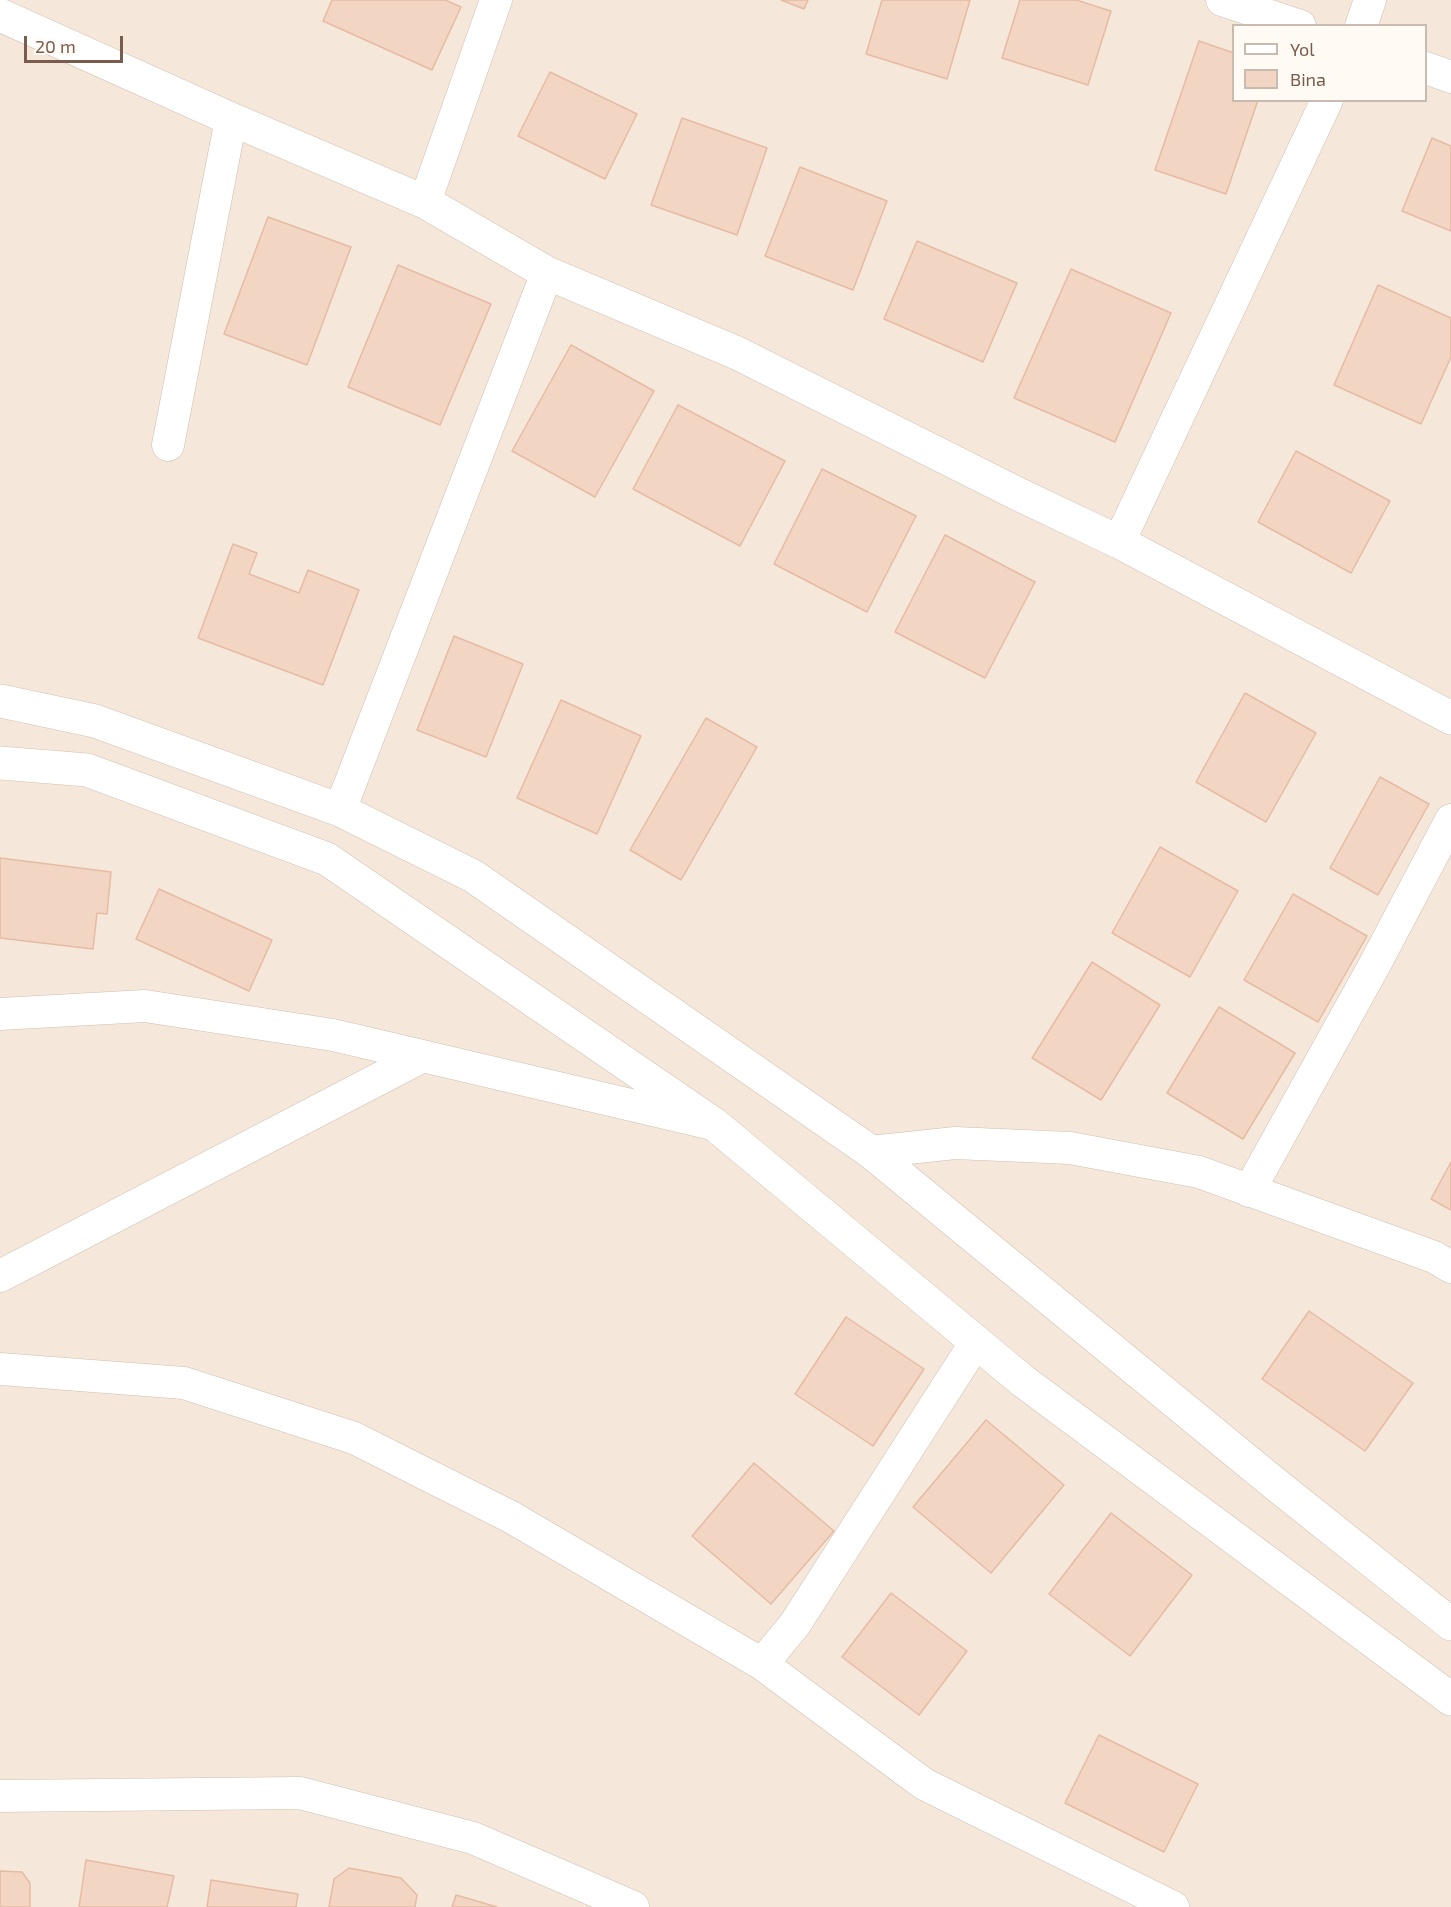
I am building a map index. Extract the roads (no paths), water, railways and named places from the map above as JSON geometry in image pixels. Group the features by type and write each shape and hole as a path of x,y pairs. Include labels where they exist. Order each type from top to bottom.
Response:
{"main road":[{"path":"0,15 231,119 426,202 547,273 737,353 997,484 1119,542 1451,718"},
{"path":"0,701 95,721 340,810 473,876 871,1152 1274,1483 1451,1624"},
{"path":"0,763 87,770 327,859 714,1124 1023,1381 1451,1700"}],"street":[{"path":"426,202 496,0"},
{"path":"1222,0 1294,24"},
{"path":"1361,24 1370,0"},
{"path":"1427,69 1451,77"},
{"path":"1119,542 1326,102"},
{"path":"168,445 231,119"},
{"path":"340,810 547,273"},
{"path":"1249,1191 1374,966 1451,820"},
{"path":"0,1014 145,1006 333,1035 714,1124"},
{"path":"0,1276 423,1056"},
{"path":"871,1152 955,1143 1070,1148 1200,1172 1434,1257 1451,1267"},
{"path":"762,1664 795,1624 976,1342"},
{"path":"0,1369 184,1383 354,1438 511,1517 762,1664 924,1784 1173,1907"},
{"path":"0,1796 300,1793 473,1838 633,1907"}]}
